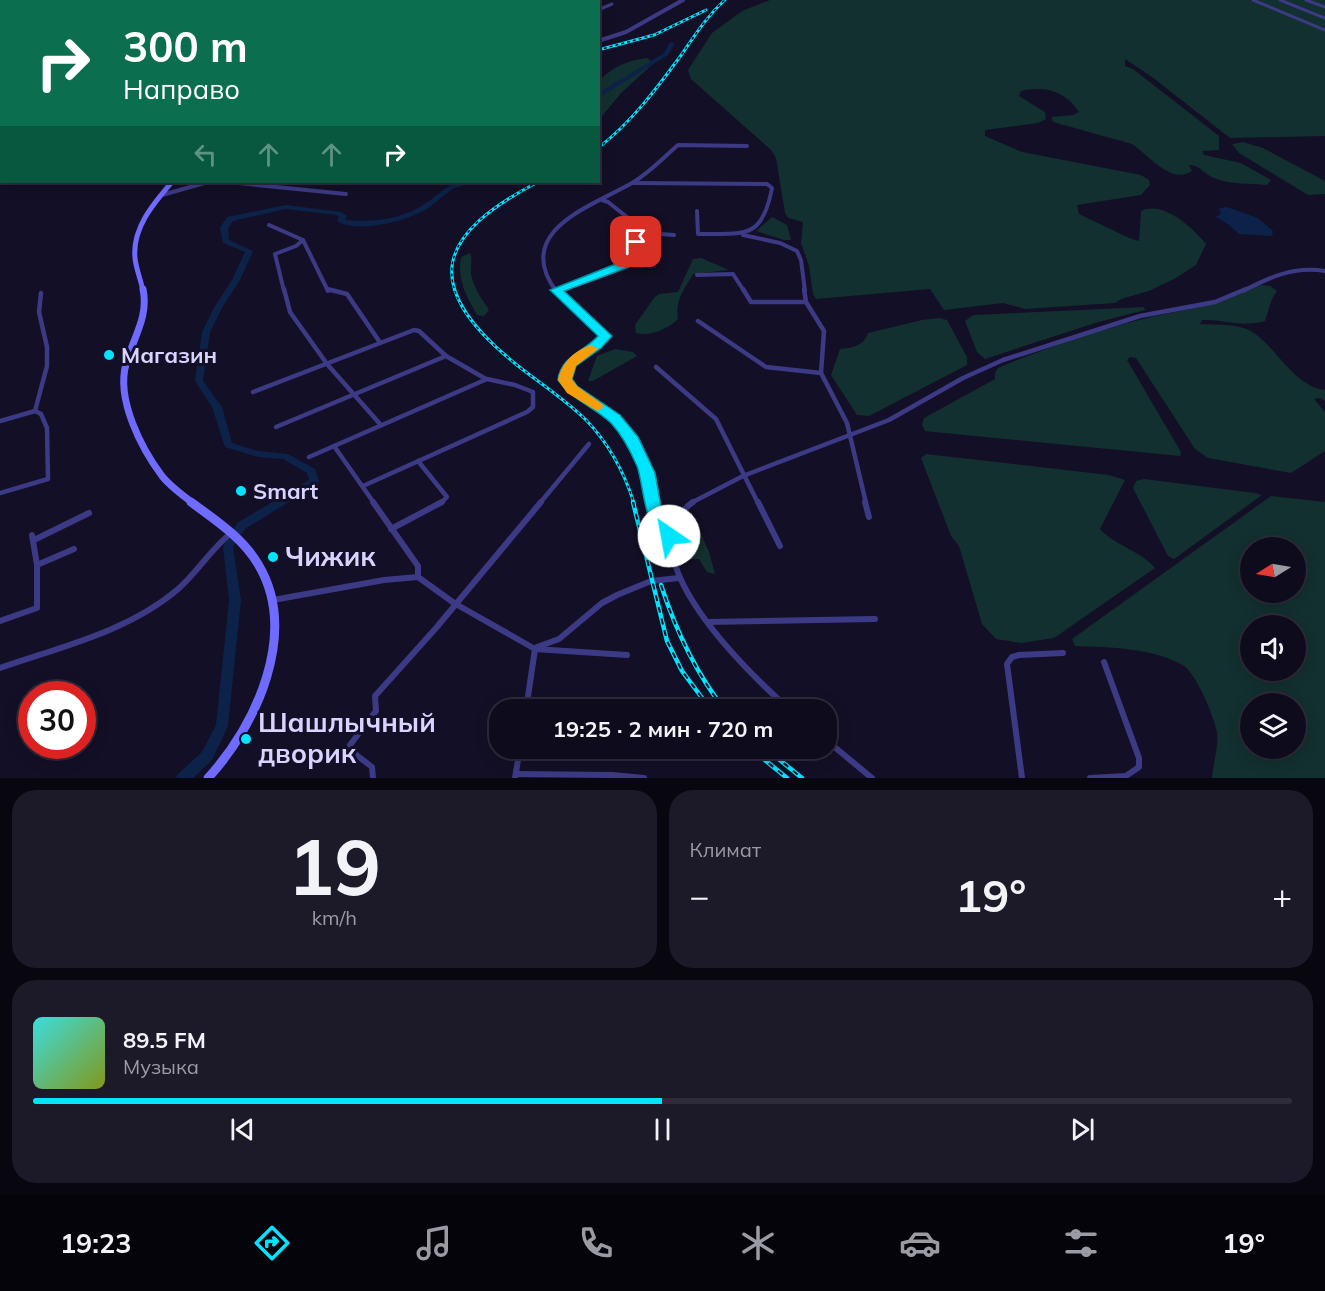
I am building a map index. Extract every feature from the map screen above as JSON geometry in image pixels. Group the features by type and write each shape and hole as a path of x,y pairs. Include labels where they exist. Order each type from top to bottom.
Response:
{"main road":[{"path":"169,183 144,218 134,245 135,261 143,286 145,303 141,324 126,365 124,388 147,451 155,466 166,481 231,533 254,558 264,574 273,600 274,644 261,694 244,732 219,767 208,778"}],"street":[{"path":"600,40 627,32 683,0"},
{"path":"1253,0 1325,30"},
{"path":"1280,0 1325,18"},
{"path":"1306,0 1325,7"},
{"path":"600,9 612,4"},
{"path":"747,146 678,145 632,183 561,223 544,246 542,262 556,290 605,336 597,345 571,363 565,374 567,385 615,419 633,440 647,473 656,520 669,536 679,578 708,622 748,671 778,699"},
{"path":"162,195 204,183"},
{"path":"238,183 346,194"},
{"path":"632,183 768,184 772,192 768,209 759,223 743,235"},
{"path":"602,200 608,202 647,233 674,235"},
{"path":"697,211 698,234 743,235 780,243 797,251 801,260 806,302 824,331 821,373 847,423 869,517"},
{"path":"269,225 303,240 328,291 347,294 379,341"},
{"path":"303,240 296,246 275,254 290,312 327,364 380,424"},
{"path":"556,290 625,265 632,255 636,242"},
{"path":"669,536 673,523 686,507 712,490 889,420 983,368 1027,351 1152,313 1212,303 1238,295 1272,275 1308,267 1325,271"},
{"path":"697,275 734,274 751,302 806,302"},
{"path":"35,411 47,366 47,347 39,312 41,293"},
{"path":"698,321 766,367 821,373"},
{"path":"253,392 327,364 379,341 414,330 419,331 446,356 487,379 515,385 533,392 533,407 527,412 363,486"},
{"path":"276,427 446,356"},
{"path":"656,367 716,419 780,546"},
{"path":"309,457 487,379"},
{"path":"0,420 35,411 41,414 47,428 48,478 0,493"},
{"path":"373,778 372,766 350,750 350,745 376,711 375,696 436,627 589,444"},
{"path":"334,446 418,566 418,578"},
{"path":"391,529 441,503 447,497 418,461"},
{"path":"0,621 37,608 37,565 33,537 62,526 73,517 89,513"},
{"path":"0,668 126,623 150,610 168,597 231,533"},
{"path":"37,565 74,549"},
{"path":"273,600 384,580 418,578 426,581 454,603 535,649 627,655"},
{"path":"535,649 559,639 602,603 618,595 651,581 679,578"},
{"path":"708,622 875,619"},
{"path":"528,699 535,649"},
{"path":"1022,778 1007,664 1012,657 1019,655 1063,652"},
{"path":"1090,778 1126,776 1139,766 1139,758 1104,662"},
{"path":"837,749 872,778"},
{"path":"518,759 515,776 612,775 644,778"}],"green space":[{"path":"770,0 1325,0 1325,136 1230,138 1152,77 1125,59 1125,66 1133,69 1219,136 1219,150 1202,151 1204,155 1241,163 1271,180 1267,185 1233,183 1214,178 1193,165 1189,165 1192,171 1184,174 1168,172 1132,144 1053,122 1051,117 1073,115 1079,112 1060,94 1038,89 1021,91 1019,96 1045,112 1046,119 1038,123 985,130 985,136 1022,152 1141,175 1149,180 1150,185 1141,195 1077,205 1079,214 1139,241 1141,211 1159,209 1168,212 1186,224 1206,244 1196,265 1149,291 1115,303 1025,309 1003,303 944,310 930,289 816,299 801,243 803,222 788,218 785,213 776,158 771,150 691,79 688,70 712,33 742,11"},
{"path":"647,58 654,63 621,93 600,119 600,80 609,72 633,60"},
{"path":"1243,142 1263,148 1325,181 1325,194 1308,195 1239,153 1232,144"},
{"path":"772,217 787,225 791,240 756,231"},
{"path":"470,253 472,279 489,310 484,316 477,315 461,280 461,257"},
{"path":"701,258 729,270 693,274 679,301 678,319 658,331 647,334 636,333 635,325 654,298 659,294 678,292 693,259"},
{"path":"1256,284 1270,286 1277,291 1265,321 1249,324 1202,320 1200,324 1228,325 1254,333 1295,375 1314,387 1325,390 1325,401 1320,398 1314,399 1325,412 1325,451 1291,473 1208,458 1195,449 1136,358 1130,357 1127,360 1181,452 1180,456 925,431 922,425 924,418 995,379 998,368 1106,329 1215,303"},
{"path":"1144,307 1145,310 1095,323 985,359 977,352 965,321 973,315"},
{"path":"939,318 947,320 967,357 967,365 869,416 857,415 831,375 840,349 861,344 868,333"},
{"path":"615,349 633,352 637,356 593,381 588,381 597,356"},
{"path":"926,454 1109,475 1125,480 1100,529 1155,568 1054,638 1021,643 996,639 982,624 959,546 951,536 921,458"},
{"path":"1144,479 1262,495 1174,559 1168,556 1133,488 1136,481"},
{"path":"1271,496 1325,502 1325,778 1212,778 1217,732 1204,697 1194,678 1184,666 1160,655 1146,652 1075,646 1072,639"},
{"path":"692,514 709,552 715,574 707,572 699,559 686,559 681,555 678,536 685,516"}],"water":[{"path":"1227,207 1258,218 1273,231 1272,236 1239,234 1216,217 1221,213 1219,208"}],"waterway":[{"path":"600,95 666,54 672,43"},
{"path":"238,531 241,526 314,481 311,471 285,456 258,454 228,445 217,407 199,381 206,332 236,280 249,251 226,241 224,228 230,219 286,207 339,213 343,216 341,221 344,222 386,222 406,217 425,207 448,189 464,183"},
{"path":"183,778 207,756 222,726 235,600 228,547 232,541"}],"railway":[{"path":"600,146 622,128 643,104 707,19 725,0"},
{"path":"600,49 654,35 706,10"},
{"path":"536,183 504,201 479,221 461,241 453,262 453,284 463,308 482,333 512,361 569,405 595,430 615,459 634,503"},
{"path":"633,502 667,641 682,671 703,699"},
{"path":"661,585 687,650 716,699"},
{"path":"764,759 787,778"},
{"path":"779,759 802,778"}],"slow traffic":[{"path":"591,349 571,363 566,369 565,380 567,385 581,397 597,407"}],"place":[{"name":"Магазин","path":"109,355"},
{"name":"Smart","path":"241,491"},
{"name":"Чижик","path":"273,557"},
{"name":"Шашлычный дворик","path":"246,739"}],"route":[{"path":"636,242 632,255 620,268 556,290 565,301 605,336 597,345 571,363 566,369 565,380 567,385 581,397 615,419 633,440 647,473 656,520 669,536"}]}
